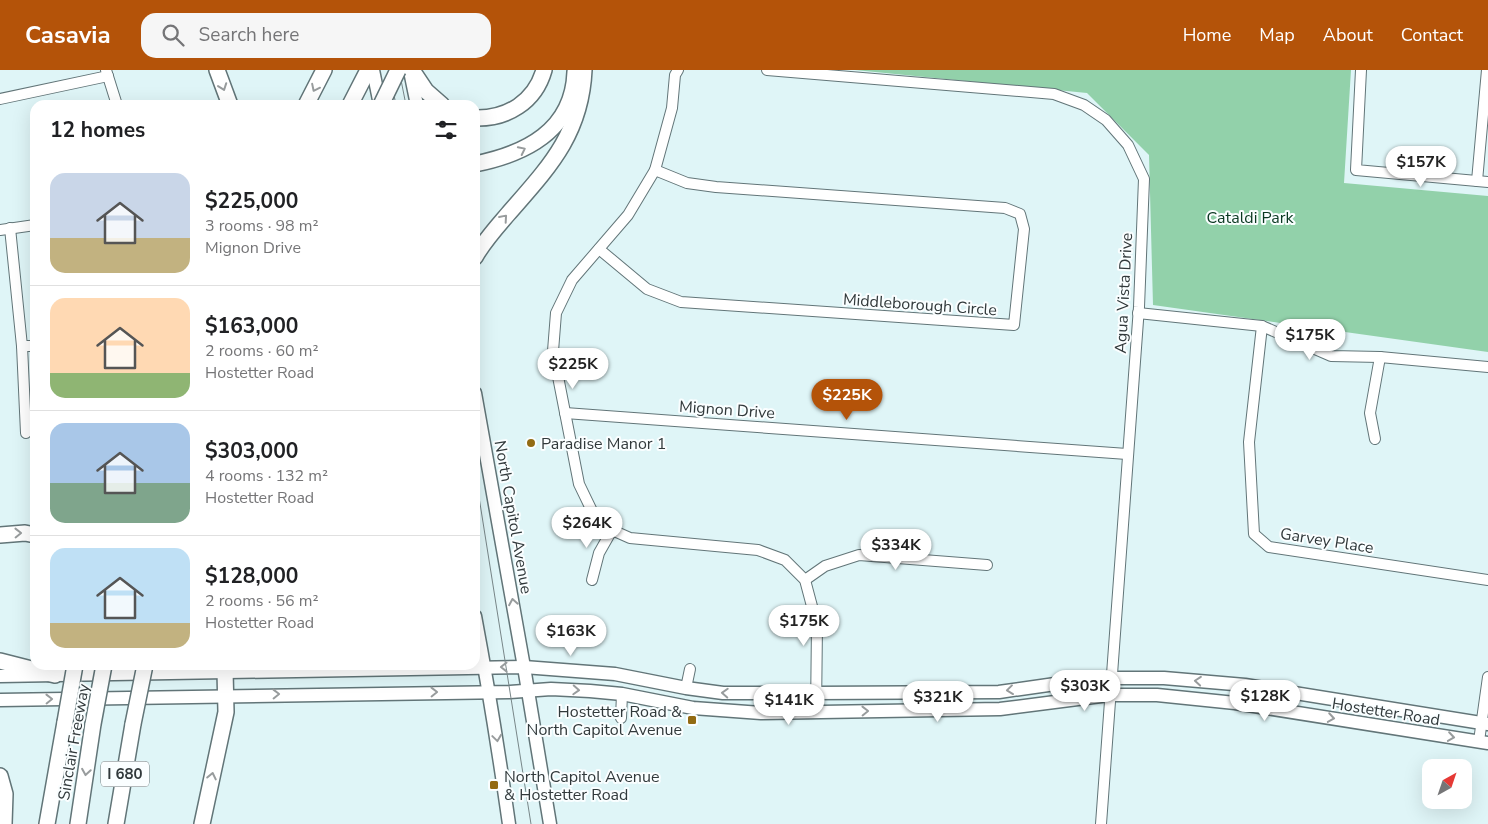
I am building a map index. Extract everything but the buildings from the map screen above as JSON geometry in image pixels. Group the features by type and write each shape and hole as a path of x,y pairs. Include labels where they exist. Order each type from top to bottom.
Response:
{"highway":[{"path":"216,70 228,100"},
{"path":"309,100 324,70"},
{"path":"353,100 368,70"},
{"path":"383,100 398,70"},
{"path":"411,70 426,91 436,100"},
{"path":"480,118 499,116 521,105 537,86 544,70"},
{"path":"480,163 513,154 536,143 546,135 567,104 575,80 576,70"},
{"path":"480,250 493,231 556,158 570,134 581,102 584,70"},
{"path":"0,535 30,534"},
{"path":"0,660 30,668"},
{"path":"37,670 55,675"},
{"path":"47,824 74,670"},
{"name":"Sinclair Freeway","path":"78,824 103,670"},
{"name":"I 680","path":"116,824 144,670"},
{"path":"202,824 226,712 225,671"},
{"path":"0,776 5,794 4,824"}],"main road":[{"path":"373,70 380,100"},
{"path":"411,70 416,100"},
{"name":"North Capitol Avenue","path":"480,421 550,824"},
{"path":"480,644 487,691 493,710 509,824"},
{"name":"Hostetter Road","path":"480,667 524,667 616,674 686,688 723,693 999,692 1110,678 1164,678 1245,685 1485,724"},
{"name":"Hostetter Road","path":"0,676 290,670"},
{"name":"Hostetter Road","path":"0,700 528,691 551,689 622,694 686,707 720,711 816,712 1000,709 1109,695 1156,695 1235,703 1483,742"}],"street":[{"path":"678,70 675,75 672,108 655,170 628,215 572,280 556,313 553,351 579,484 593,514 612,530 630,538 758,550 785,560 805,580 817,625 816,712"},
{"name":"Agua Vista Drive","path":"767,70 1054,94 1084,105 1106,120 1128,145 1144,179 1138,312 1110,678 1101,824"},
{"path":"1361,70 1356,170 1488,182"},
{"path":"1477,181 1487,70"},
{"path":"0,99 107,73 115,100"},
{"name":"Middleborough Circle","path":"599,249 647,289 681,302 1014,325 1024,229 1020,214 1005,208 716,187 687,183 655,170"},
{"path":"26,433 22,346 5,229 30,225"},
{"path":"1138,312 1262,326 1331,356 1380,357 1488,367"},
{"name":"Garvey Place","path":"1262,326 1249,442 1254,534 1269,546 1488,580"},
{"path":"22,346 30,346"},
{"path":"1375,439 1370,413 1380,357"},
{"name":"Mignon Drive","path":"565,412 1127,454"},
{"path":"592,580 599,553 612,530"},
{"path":"805,580 825,566 859,556 986,565"},
{"path":"686,688 690,669"},
{"path":"1483,742 1488,677"},
{"path":"621,718 622,694"}],"green space":[{"name":"Cataldi Park","path":"855,70 1351,70 1344,183 1488,196 1488,352 1153,305 1149,155 1087,93"}],"tram line":[{"path":"389,70 395,100"},
{"path":"399,70 405,100"},
{"path":"480,503 531,824"}],"place":[{"name":"Paradise Manor 1","path":"531,443"},
{"name":"Hostetter Road & North Capitol Avenue","path":"692,720"},
{"name":"North Capitol Avenue & Hostetter Road","path":"494,785"}]}
